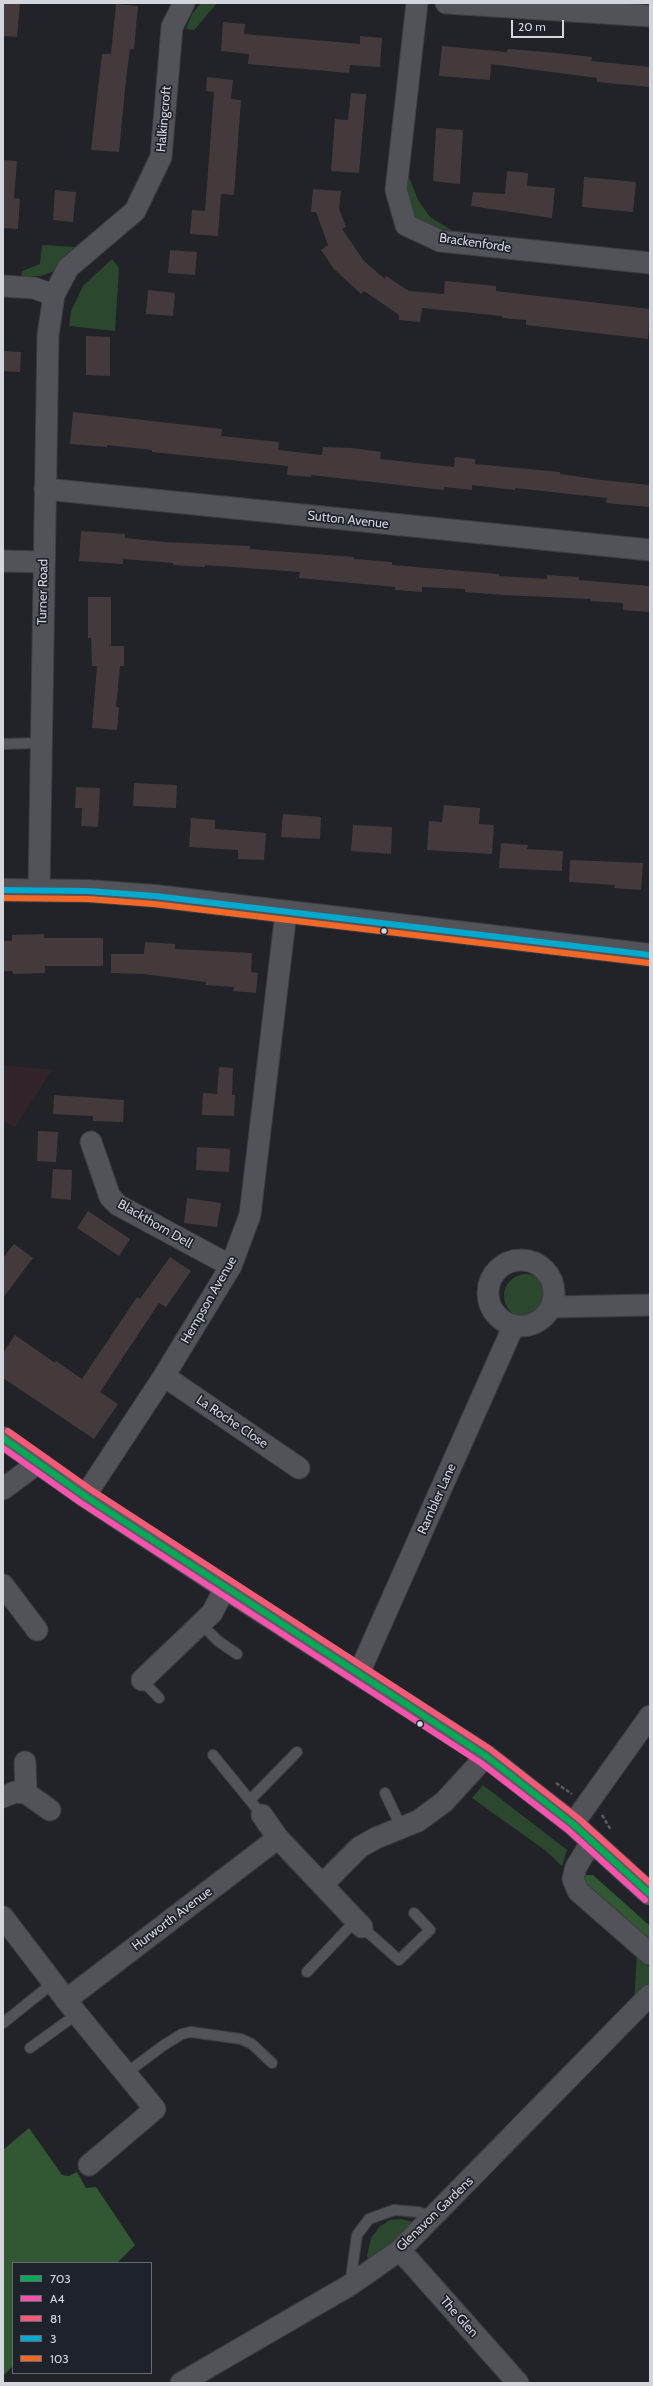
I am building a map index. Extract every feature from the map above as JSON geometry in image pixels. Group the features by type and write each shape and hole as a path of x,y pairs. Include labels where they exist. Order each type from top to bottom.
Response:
{"main road":[{"path":"3,1438 85,1496 486,1756 573,1824 650,1894"}],"street":[{"name":"Halkingcroft","path":"54,295 68,268 135,212 161,157 172,27 184,3"},
{"name":"Brackenforde","path":"417,3 396,190 406,225 440,241 650,263"},
{"path":"446,3 650,16"},
{"path":"3,286 34,288 54,295"},
{"name":"Turner Road","path":"39,890 43,562 48,335 54,295"},
{"name":"Sutton Avenue","path":"45,489 650,550"},
{"path":"3,561 43,562"},
{"path":"3,890 39,890 155,896 650,955"},
{"name":"Hempson Avenue","path":"85,1496 164,1376 231,1266 250,1215 286,912"},
{"name":"Blackthorn Dell","path":"91,1142 110,1197 118,1205 231,1266"},
{"path":"523,1260 542,1268 549,1276 553,1286 554,1297 550,1307 546,1314 531,1324 514,1325 504,1321 496,1314 490,1305 488,1294 494,1274 502,1266 512,1261 523,1260"},
{"path":"550,1307 650,1305"},
{"name":"Rambler Lane","path":"359,1673 514,1325"},
{"name":"La Roche Close","path":"164,1376 300,1468"},
{"path":"3,1489 38,1463"},
{"path":"3,1586 37,1630"},
{"path":"142,1680 212,1614 225,1588"},
{"path":"573,1824 650,1716"},
{"path":"322,1884 360,1847 376,1838 402,1829 418,1821 444,1802 486,1756"},
{"path":"25,1762 26,1793"},
{"path":"3,1797 15,1792 26,1793 50,1810"},
{"path":"256,1807 278,1838 359,1923"},
{"name":"Hurworth Avenue","path":"71,2007 278,1838"},
{"path":"592,1841 576,1867 573,1879 578,1891 650,1954"},
{"path":"3,1917 71,2007 155,2109 89,2165"},
{"name":"Glenavon Gardens","path":"181,2383 350,2285 400,2250 434,2218 650,1995"},
{"name":"The Glen","path":"400,2250 518,2383"}],"lane":[{"path":"3,744 41,743"},
{"path":"201,1624 218,1641 237,1654"},
{"path":"142,1680 159,1698"},
{"path":"213,1755 256,1807 297,1752"},
{"path":"385,1793 402,1829"},
{"path":"307,1972 359,1923 399,1960 430,1930 414,1913"},
{"path":"3,2023 53,1983"},
{"path":"30,2048 71,2007"},
{"path":"125,2074 164,2045 182,2034 191,2032 241,2039 252,2044 272,2063"},
{"path":"350,2285 357,2235 369,2219 394,2210 418,2212 434,2218"}],"shaded area":[{"path":"3,1065 52,1070 15,1127 3,1121"}],"green space":[{"path":"201,3 217,3 194,30 186,29 192,14"},
{"path":"409,169 409,177 418,200 430,217 453,231 423,225 411,214 402,191"},
{"path":"42,245 76,247 64,256 55,271 41,276 21,277 22,271 40,264"},
{"path":"112,259 119,268 115,331 69,326 71,311 83,286"},
{"path":"526,1274 538,1278 544,1284 548,1296 544,1308 538,1314 526,1318 514,1314 508,1308 504,1296 508,1284 514,1278"},
{"path":"483,1785 567,1850 562,1866 546,1851 472,1798"},
{"path":"585,1875 593,1875 650,1926 650,1943 585,1885"},
{"path":"637,1954 650,1968 650,1992 634,2002"},
{"path":"29,2128 62,2175 69,2176 77,2172 86,2188 96,2187 135,2245 118,2262 12,2262 12,2367 3,2376 3,2150"},
{"path":"401,2219 418,2223 369,2261 367,2256 371,2238 380,2226 390,2220"}],"building":[{"path":"3,3 20,4 17,37 3,36"},
{"path":"116,4 138,6 134,49 130,49 126,79 119,152 91,150 102,54 111,54"},
{"path":"223,22 245,24 244,34 360,44 360,36 382,38 380,67 350,65 349,73 248,64 249,54 221,51"},
{"path":"442,46 507,52 508,49 547,52 592,57 591,61 650,67 650,87 597,82 597,78 491,64 490,80 439,76"},
{"path":"207,77 233,80 231,99 241,100 234,195 221,194 218,236 190,234 192,210 205,211 214,92 206,91"},
{"path":"351,93 366,94 359,173 331,171 335,119 348,120"},
{"path":"436,128 463,130 460,184 433,181"},
{"path":"3,160 17,161 14,198 20,199 18,229 3,228"},
{"path":"507,171 528,173 527,186 555,188 552,218 471,206 473,192 505,194"},
{"path":"584,177 636,182 633,212 582,207"},
{"path":"313,189 341,191 339,209 346,227 342,229 364,261 385,279 386,276 409,291 444,294 445,281 496,286 496,291 650,309 648,339 526,325 526,320 502,318 502,316 422,308 420,322 399,320 399,315 364,291 361,294 334,269 321,250 328,245 316,212 311,212"},
{"path":"55,190 76,192 73,222 53,220"},
{"path":"170,250 197,252 195,275 168,273"},
{"path":"148,290 175,293 173,316 146,314"},
{"path":"86,336 110,337 110,376 86,375"},
{"path":"3,351 21,352 20,372 3,371"},
{"path":"73,412 222,429 221,436 279,442 278,450 322,455 323,447 352,448 381,452 380,459 454,467 455,457 475,459 475,464 560,472 560,474 601,480 650,485 650,507 606,503 607,498 515,488 515,490 472,485 472,490 444,487 444,490 311,475 311,477 287,475 288,466 152,452 152,450 107,445 107,447 70,444"},
{"path":"81,531 125,534 125,538 165,542 250,546 250,549 354,557 354,559 392,562 392,565 499,574 499,576 547,579 547,575 579,577 579,580 650,586 650,612 623,610 623,603 591,601 591,599 504,595 465,592 465,589 422,587 422,592 395,590 395,587 299,578 300,572 205,565 205,567 173,565 173,563 123,559 123,564 79,561"},
{"path":"88,597 111,597 111,646 124,646 124,666 120,666 116,707 119,707 117,730 92,728 97,666 92,666 91,638 88,638"},
{"path":"134,783 177,785 176,808 133,806"},
{"path":"76,787 100,788 98,827 81,826 82,808 75,808"},
{"path":"444,805 480,808 479,824 494,825 492,854 427,850 429,821 442,822"},
{"path":"283,814 321,817 320,839 281,837"},
{"path":"191,818 215,820 215,829 266,833 264,860 238,859 238,850 189,847"},
{"path":"353,825 392,827 391,854 351,851"},
{"path":"501,843 528,845 527,849 563,851 562,871 499,868"},
{"path":"570,860 643,863 641,890 614,888 615,885 569,882"},
{"path":"44,934 44,938 103,938 103,966 45,966 45,973 13,974 13,971 3,971 3,941 12,941 12,935"},
{"path":"145,942 175,944 175,949 252,953 251,972 258,973 256,993 233,991 234,987 205,985 206,982 143,974 111,973 111,954 144,954"},
{"path":"219,1067 233,1068 232,1095 235,1095 234,1116 202,1115 203,1093 217,1094"},
{"path":"54,1095 124,1100 123,1122 93,1121 93,1116 53,1114"},
{"path":"38,1131 58,1132 56,1162 37,1161"},
{"path":"197,1147 230,1149 229,1172 196,1170"},
{"path":"53,1169 72,1170 71,1200 51,1198"},
{"path":"187,1198 221,1203 217,1227 184,1223"},
{"path":"88,1211 130,1239 119,1256 77,1228"},
{"path":"14,1244 33,1258 3,1298 3,1258"},
{"path":"170,1257 191,1271 166,1307 159,1303 100,1392 118,1404 94,1439 3,1378 3,1353 15,1335 55,1363 56,1361 82,1379 137,1297 140,1299"}],"transit line":[{"name":"3","path":"3,890 88,891 155,896 650,955"},
{"name":"103","path":"3,898 88,899 154,904 649,963"},
{"name":"81","path":"8,1431 90,1489 490,1749 578,1818 650,1883"},
{"name":"703","path":"3,1438 85,1496 486,1756 573,1824 650,1894"},
{"name":"A4","path":"3,1448 81,1503 481,1763 568,1830 645,1900"}]}
